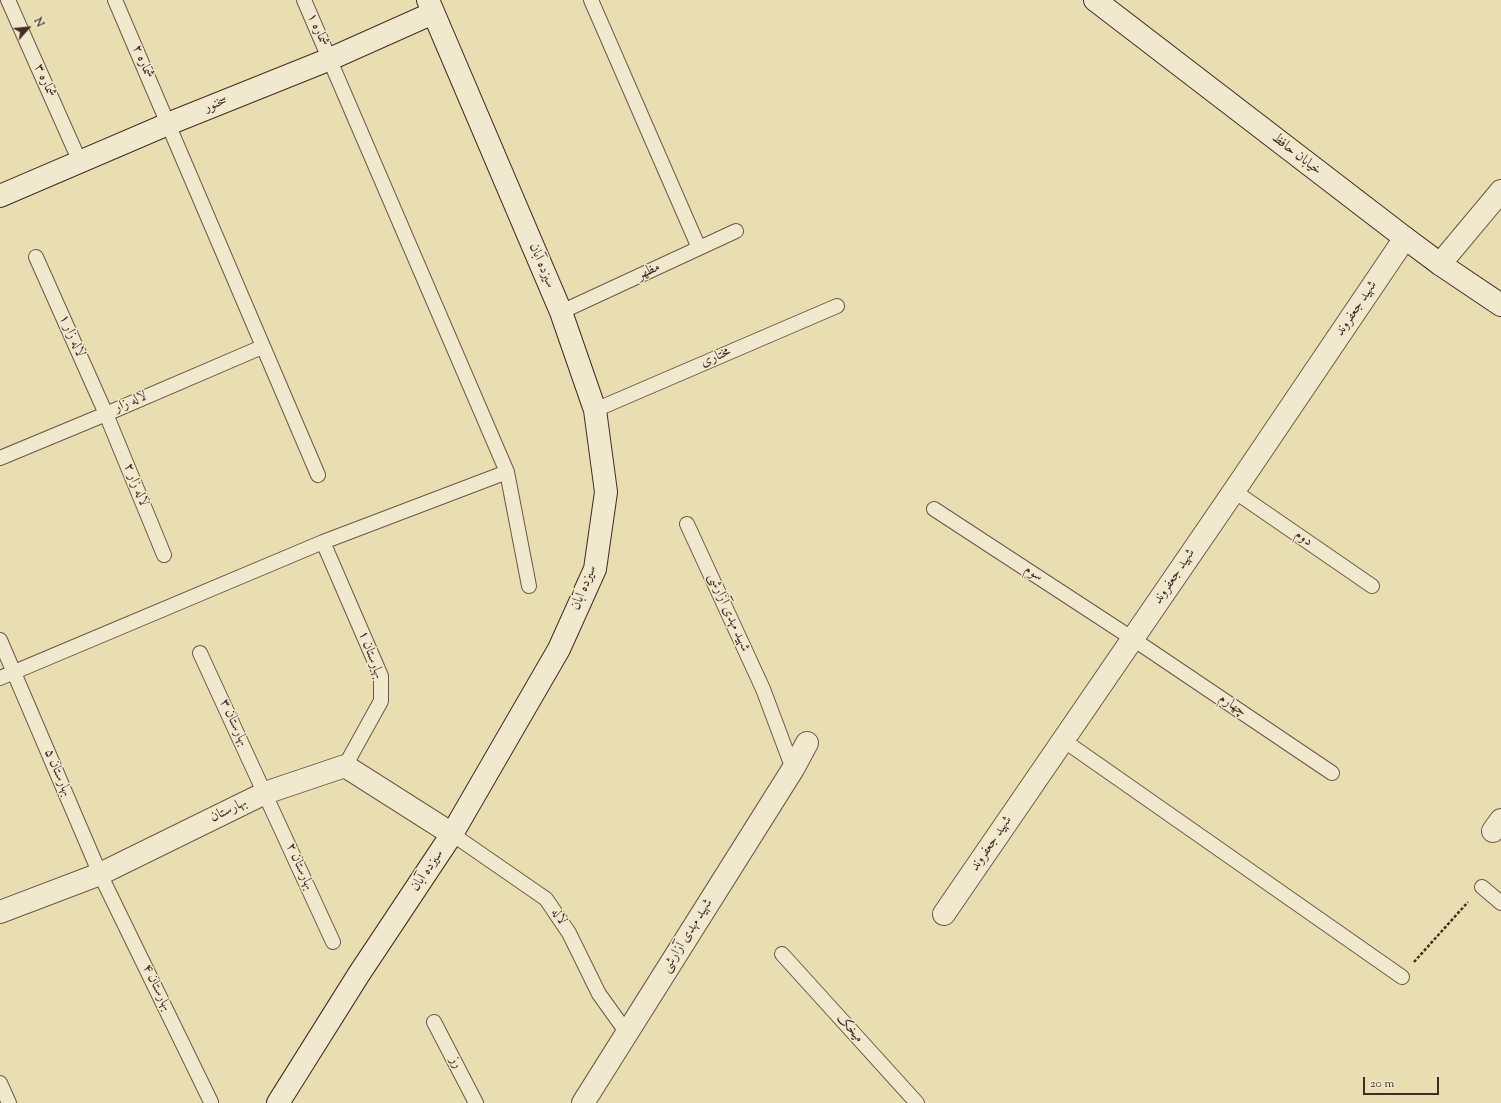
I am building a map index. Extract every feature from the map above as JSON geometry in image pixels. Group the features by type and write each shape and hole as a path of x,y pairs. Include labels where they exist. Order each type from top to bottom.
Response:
{"street":[{"name":"خیابان حافظ","path":"1095,0 1405,238 1501,306"},
{"name":"سخنور","path":"0,196 168,124 330,59 430,6"},
{"name":"سیزده آبان","path":"278,1103 359,974 452,834 559,649 595,569 606,492 595,410 561,312 430,6"},
{"path":"1440,264 1501,191"},
{"name":"شهید جعفروند","path":"944,914 1234,491 1405,238"},
{"name":"شهید مهدی آزارشی","path":"588,1101 627,1033 793,769 807,743"},
{"path":"345,766 452,834"},
{"name":"بهارستان","path":"0,912 100,874 265,793 345,766"}],"lane":[{"name":"شماره ۳","path":"8,0 80,162"},
{"name":"شماره ۲","path":"115,0 318,475"},
{"name":"شماره ۱","path":"304,0 507,472 529,586"},
{"path":"591,0 700,248"},
{"name":"مظهر","path":"561,312 736,231"},
{"name":"لاله زار ۱","path":"36,257 106,414"},
{"name":"مختاری","path":"595,410 837,306"},
{"name":"لاله زار","path":"0,458 262,347"},
{"name":"لاله زار ۲","path":"106,414 164,555"},
{"path":"0,678 323,542 507,472"},
{"name":"دوم","path":"1234,491 1372,586"},
{"name":"سوم","path":"934,509 1133,639"},
{"name":"شهید مهدی آزارشی","path":"687,524 763,689 793,769"},
{"name":"بهارستان ۱","path":"323,542 381,676 381,701 345,766"},
{"name":"چهارم","path":"1133,639 1332,773"},
{"name":"بهارستان ۵","path":"0,640 100,874"},
{"name":"بهارستان ۳","path":"200,653 265,793"},
{"path":"1063,740 1402,977"},
{"name":"بهارستان ۲","path":"265,793 333,942"},
{"name":"لاله","path":"452,834 546,899 569,933 599,994 627,1033"},
{"name":"بهارستان ۴","path":"100,874 211,1102"},
{"path":"1482,887 1501,903"},
{"name":"میخک","path":"782,954 917,1103"},
{"name":"رز","path":"434,1022 476,1103"},
{"path":"0,1083 9,1103"}],"path":[{"path":"1402,977 1482,887"}]}
